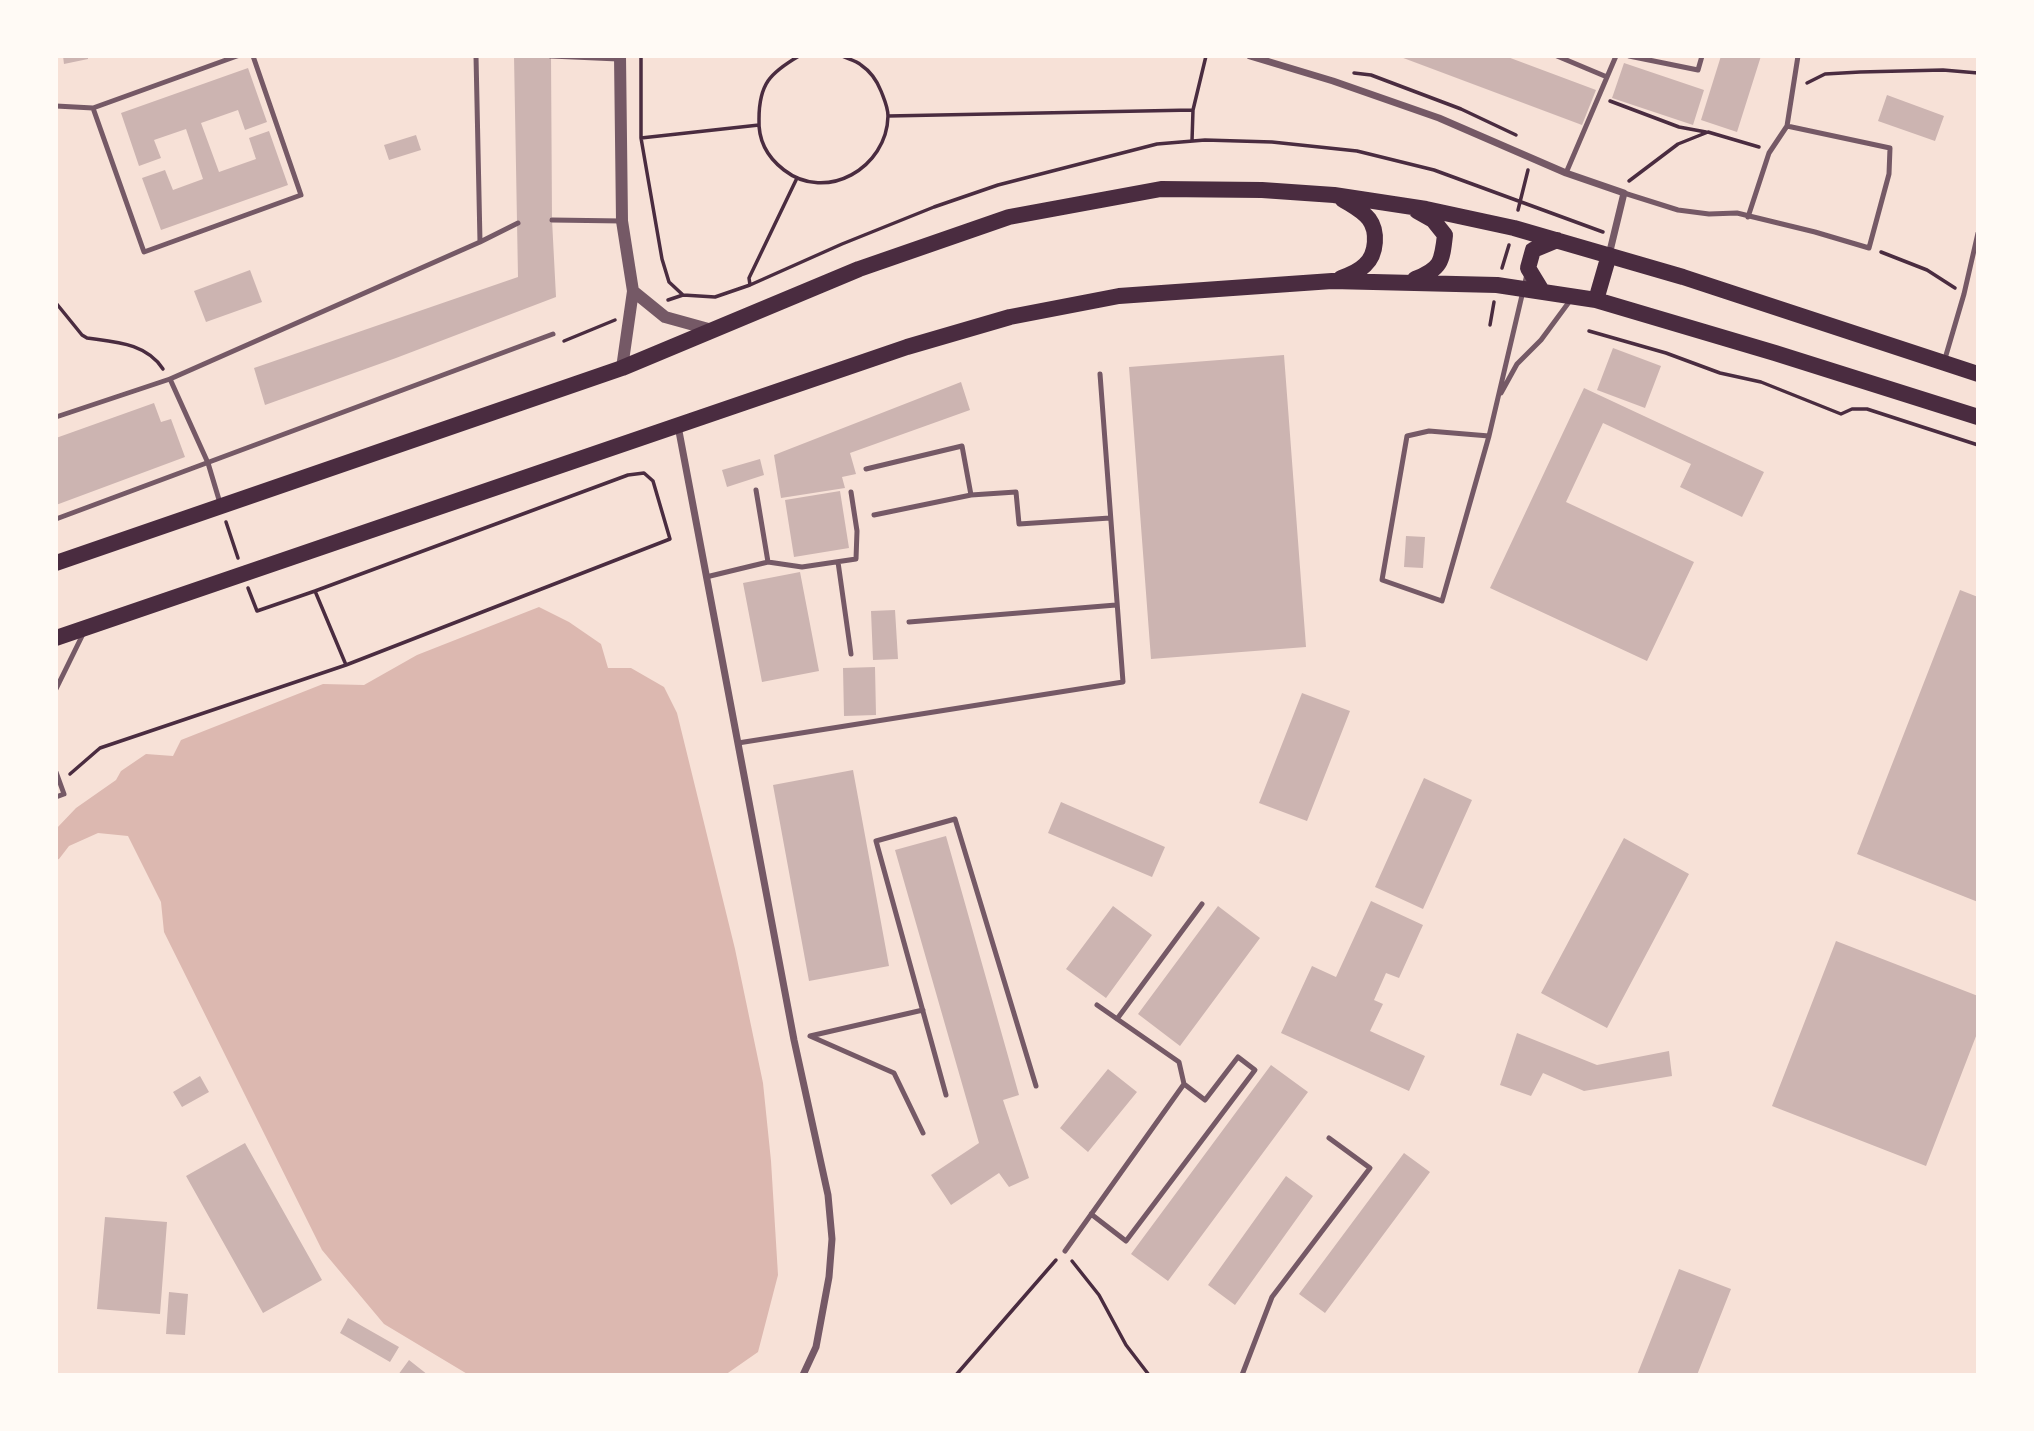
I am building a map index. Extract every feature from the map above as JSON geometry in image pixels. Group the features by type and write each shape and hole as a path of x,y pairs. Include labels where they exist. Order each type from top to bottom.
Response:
{"main road":[{"path":"56,563 622,368 859,269 1009,217 1161,189 1262,190 1334,195 1408,206 1537,234 1978,374"},
{"path":"1332,281 1352,274 1368,263 1376,240 1370,220 1334,195"},
{"path":"1408,206 1433,220 1445,235 1443,256 1432,273 1409,282"},
{"path":"1542,291 1528,268 1533,250 1557,240"},
{"path":"1596,300 1609,255"},
{"path":"56,638 908,347 1010,317 1119,296 1332,281 1524,288 1596,300 1978,417"}],"street":[{"path":"1250,56 1333,81 1439,118 1566,173 1624,193 1609,255"},
{"path":"620,58 622,221 633,291 622,368"},
{"path":"633,291 665,317 712,330"},
{"path":"678,426 794,1040 828,1195 832,1239 829,1277 816,1347 803,1375"}],"lane":[{"path":"56,106 93,108 237,56"},
{"path":"93,108 144,253 301,195 253,56"},
{"path":"476,56 480,242"},
{"path":"1557,56 1607,77"},
{"path":"1566,173 1616,56"},
{"path":"1629,56 1698,69 1702,56"},
{"path":"1748,217 1769,153 1787,126 1798,56"},
{"path":"551,57 620,58"},
{"path":"1624,193 1678,210 1737,214 1869,248 1889,174 1890,148 1787,126"},
{"path":"552,220 622,221"},
{"path":"56,417 170,379 518,223"},
{"path":"1944,363 1978,233"},
{"path":"1533,250 1537,234"},
{"path":"1489,436 1429,430 1407,436 1382,580 1442,601 1489,436 1528,268"},
{"path":"1496,402 1517,364 1541,340 1573,297"},
{"path":"56,519 553,334"},
{"path":"738,743 1123,682 1100,374"},
{"path":"170,379 208,463 221,506"},
{"path":"866,469 962,446 971,495"},
{"path":"756,490 768,562"},
{"path":"706,577 768,562 802,567 856,559 851,492"},
{"path":"874,515 971,495 1016,492 1019,524 1110,518"},
{"path":"838,562 850,654"},
{"path":"909,622 1116,605"},
{"path":"56,689 86,629"},
{"path":"56,772 64,794 56,796"},
{"path":"946,1095 876,841 955,819 1036,1086"},
{"path":"1117,1019 1202,904"},
{"path":"1091,1214 1126,1241 1255,1070 1238,1056 1205,1100 1184,1084 1180,1062 1097,1005"},
{"path":"794,1040 923,1010"},
{"path":"810,1036 894,1073 923,1133"},
{"path":"1065,1251 1184,1084"},
{"path":"1242,1375 1272,1297 1370,1168 1329,1138"}],"path":[{"path":"641,56 641,138 662,259 668,282 683,295"},
{"path":"799,56 779,68 769,79 759,99 759,125 764,149 772,161 797,178 824,183 838,181 859,172 878,152 885,136 888,116 877,82 861,65 842,56"},
{"path":"1192,141 1193,110 1206,56"},
{"path":"1792,90 1825,74 1931,70 1978,74"},
{"path":"1598,96 1679,127 1708,132 1756,146 1769,153"},
{"path":"888,116 1193,110"},
{"path":"641,138 759,125"},
{"path":"1627,182 1678,144 1708,132"},
{"path":"1869,248 1927,270 1964,294"},
{"path":"56,303 82,335 136,346 159,362 170,379"},
{"path":"1589,331 1666,353 1720,373 1760,382 1841,414 1867,409 1978,445"},
{"path":"60,783 100,748 346,665 670,538 653,481 644,474 628,475 257,611 221,506"},
{"path":"315,591 346,665"},
{"path":"956,1375 1065,1251 1099,1294 1126,1345 1149,1375"}],"shaded area":[{"path":"539,607 569,622 601,644 608,668 631,668 664,687 677,713 735,949 763,1083 778,1275 758,1352 725,1375 469,1375 384,1324 322,1250 164,932 161,902 128,836 98,833 69,846 56,860 56,829 76,808 116,780 121,771 146,754 173,756 181,740 323,684 364,685 417,655"}],"building":[{"path":"63,56 88,56 88,59 64,64"},
{"path":"514,56 551,56 552,220 556,297 265,405 254,368 518,277"},
{"path":"1398,56 1505,56 1596,90 1582,125"},
{"path":"1721,56 1761,56 1737,132 1701,120"},
{"path":"1624,63 1704,90 1693,125 1612,98"},
{"path":"248,68 267,122 245,130 238,110 201,123 219,172 256,159 249,138 269,131 288,185 161,230 142,178 165,170 173,190 203,179 186,129 154,140 161,158 139,166 121,113"},
{"path":"1887,95 1944,116 1935,141 1878,121"},
{"path":"416,135 421,150 389,160 384,145"},
{"path":"250,270 262,302 206,322 194,291"},
{"path":"1613,348 1661,366 1645,408 1597,390"},
{"path":"1284,355 1306,647 1151,659 1129,367"},
{"path":"961,382 970,410 850,453 856,474 842,477 845,488 781,498 774,455"},
{"path":"1584,388 1764,472 1742,517 1680,487 1691,464 1603,423 1566,502 1694,562 1647,661 1490,588"},
{"path":"154,403 161,422 171,419 185,457 56,505 56,438"},
{"path":"760,459 764,475 727,487 722,470"},
{"path":"840,491 849,548 794,557 785,500"},
{"path":"1406,536 1425,537 1423,568 1404,567"},
{"path":"800,572 819,671 762,682 743,583"},
{"path":"1960,590 1978,597 1978,902 1857,854"},
{"path":"895,610 898,659 873,660 871,611"},
{"path":"875,667 876,715 844,716 843,668"},
{"path":"1302,693 1350,711 1307,821 1259,803"},
{"path":"853,770 889,966 809,981 773,785"},
{"path":"1424,778 1472,800 1423,909 1375,887"},
{"path":"1061,802 1165,847 1152,877 1048,833"},
{"path":"946,836 1019,1095 1003,1100 1029,1178 1009,1187 999,1173 951,1205 931,1175 979,1143 895,850"},
{"path":"1624,838 1689,874 1607,1028 1541,993"},
{"path":"1371,901 1423,925 1399,978 1386,973 1374,1000 1383,1004 1370,1031 1425,1056 1409,1091 1281,1033 1312,966 1336,977"},
{"path":"1113,906 1152,935 1106,998 1066,969"},
{"path":"1218,906 1260,938 1180,1046 1138,1014"},
{"path":"1836,941 1978,996 1978,1031 1926,1166 1772,1106"},
{"path":"1517,1033 1597,1065 1669,1051 1672,1076 1584,1091 1543,1073 1531,1096 1500,1085"},
{"path":"1271,1065 1308,1092 1168,1281 1131,1254"},
{"path":"1108,1069 1137,1092 1088,1152 1060,1128"},
{"path":"200,1076 209,1092 182,1107 173,1092"},
{"path":"245,1143 322,1280 263,1313 186,1176"},
{"path":"1404,1153 1430,1172 1325,1313 1299,1294"},
{"path":"1286,1176 1313,1196 1235,1305 1208,1285"},
{"path":"105,1217 167,1222 160,1314 97,1309"},
{"path":"1679,1269 1731,1289 1697,1375 1637,1375"},
{"path":"169,1292 188,1294 185,1335 166,1334"},
{"path":"348,1318 399,1347 390,1362 340,1333"},
{"path":"409,1360 428,1375 398,1375"}]}
